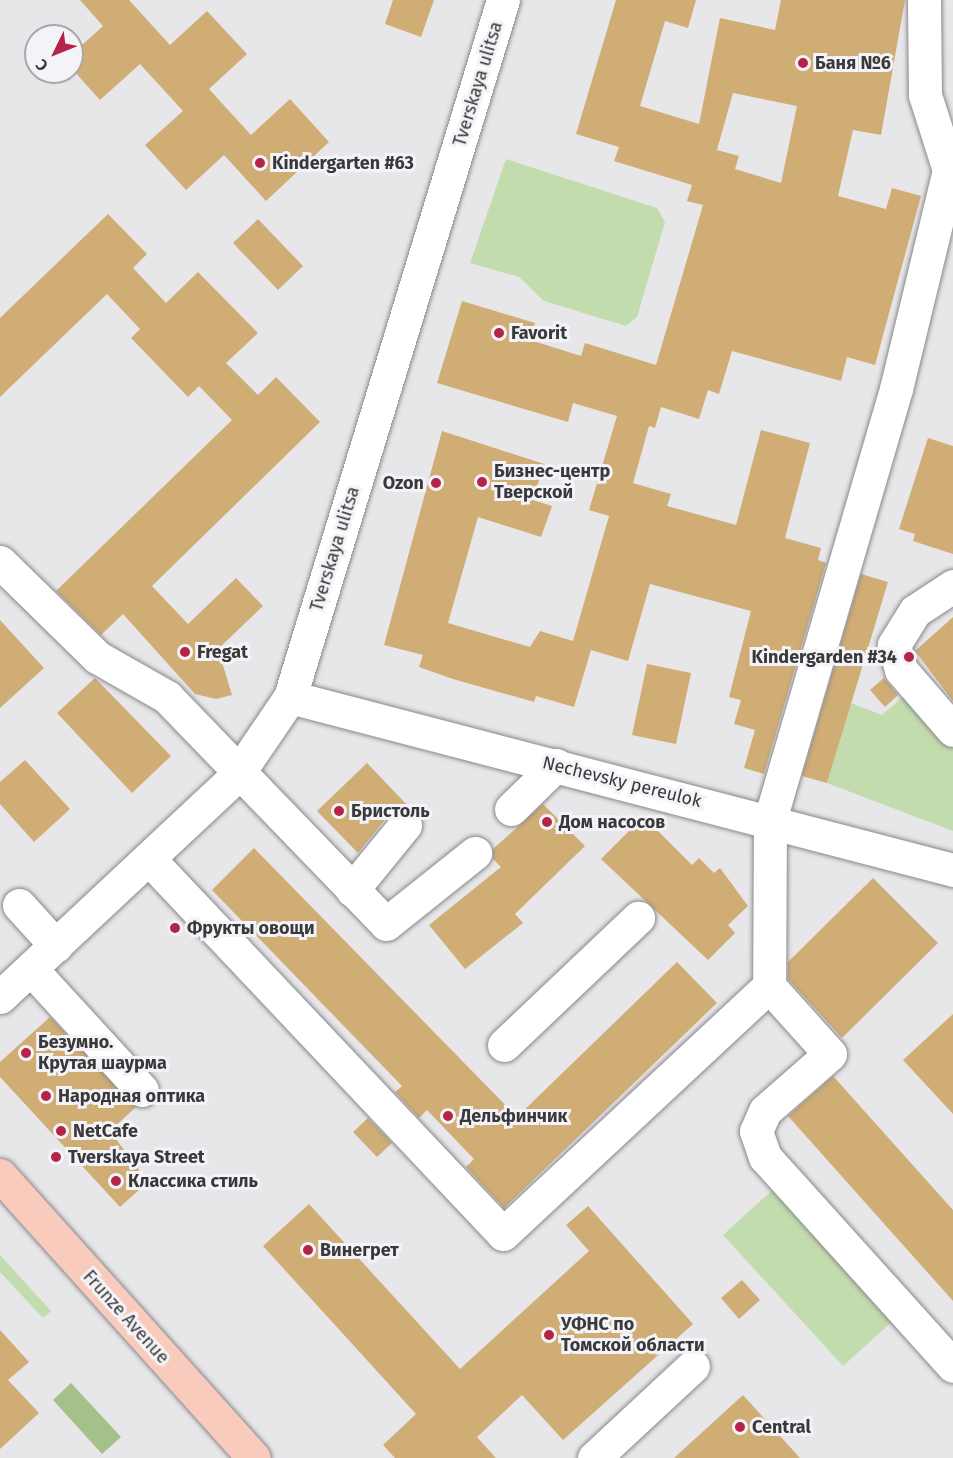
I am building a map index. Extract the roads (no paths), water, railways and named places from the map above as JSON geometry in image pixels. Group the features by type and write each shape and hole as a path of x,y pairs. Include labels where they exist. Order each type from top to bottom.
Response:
{"main road":[{"name":"Frunze Avenue","path":"0,1175 254,1458"}],"street":[{"name":"Tverskaya ulitsa","path":"0,997 150,860 237,775 290,697 503,0"},
{"path":"924,0 925,95 949,170 902,368 770,819 769,986 830,1054 765,1112 756,1131 759,1144 953,1366"},
{"path":"0,562 98,657 167,697 237,775 386,924 475,853"},
{"path":"953,586 935,593 915,611 894,645 901,670 953,730"},
{"name":"Nechevsky pereulok","path":"290,697 770,819 953,870"},
{"path":"511,809 556,765"},
{"path":"352,890 405,825"},
{"path":"150,860 504,1234 769,986"},
{"path":"19,905 56,946"},
{"path":"504,1045 638,918"},
{"path":"32,969 142,1090"},
{"path":"594,1458 693,1366"}],"place":[{"name":"Баня №6","path":"803,63"},
{"name":"Kindergarten #63","path":"260,163"},
{"name":"Favorit","path":"499,333"},
{"name":"Бизнес-центр Тверской","path":"482,482"},
{"name":"Ozon","path":"436,483"},
{"name":"Fregat","path":"185,652"},
{"name":"Kindergarden #34","path":"909,657"},
{"name":"Бристоль","path":"339,811"},
{"name":"Дом насосов","path":"547,822"},
{"name":"Фрукты овощи","path":"175,928"},
{"name":"Безумно. Крутая шаурма","path":"26,1053"},
{"name":"Народная оптика","path":"46,1096"},
{"name":"Дельфинчик","path":"448,1116"},
{"name":"NetCafe","path":"61,1131"},
{"name":"Tverskaya Street","path":"56,1157"},
{"name":"Классика стиль","path":"116,1181"},
{"name":"Винегрет","path":"308,1250"},
{"name":"УФНС по Томской области","path":"549,1335"},
{"name":"Central","path":"740,1427"}]}
